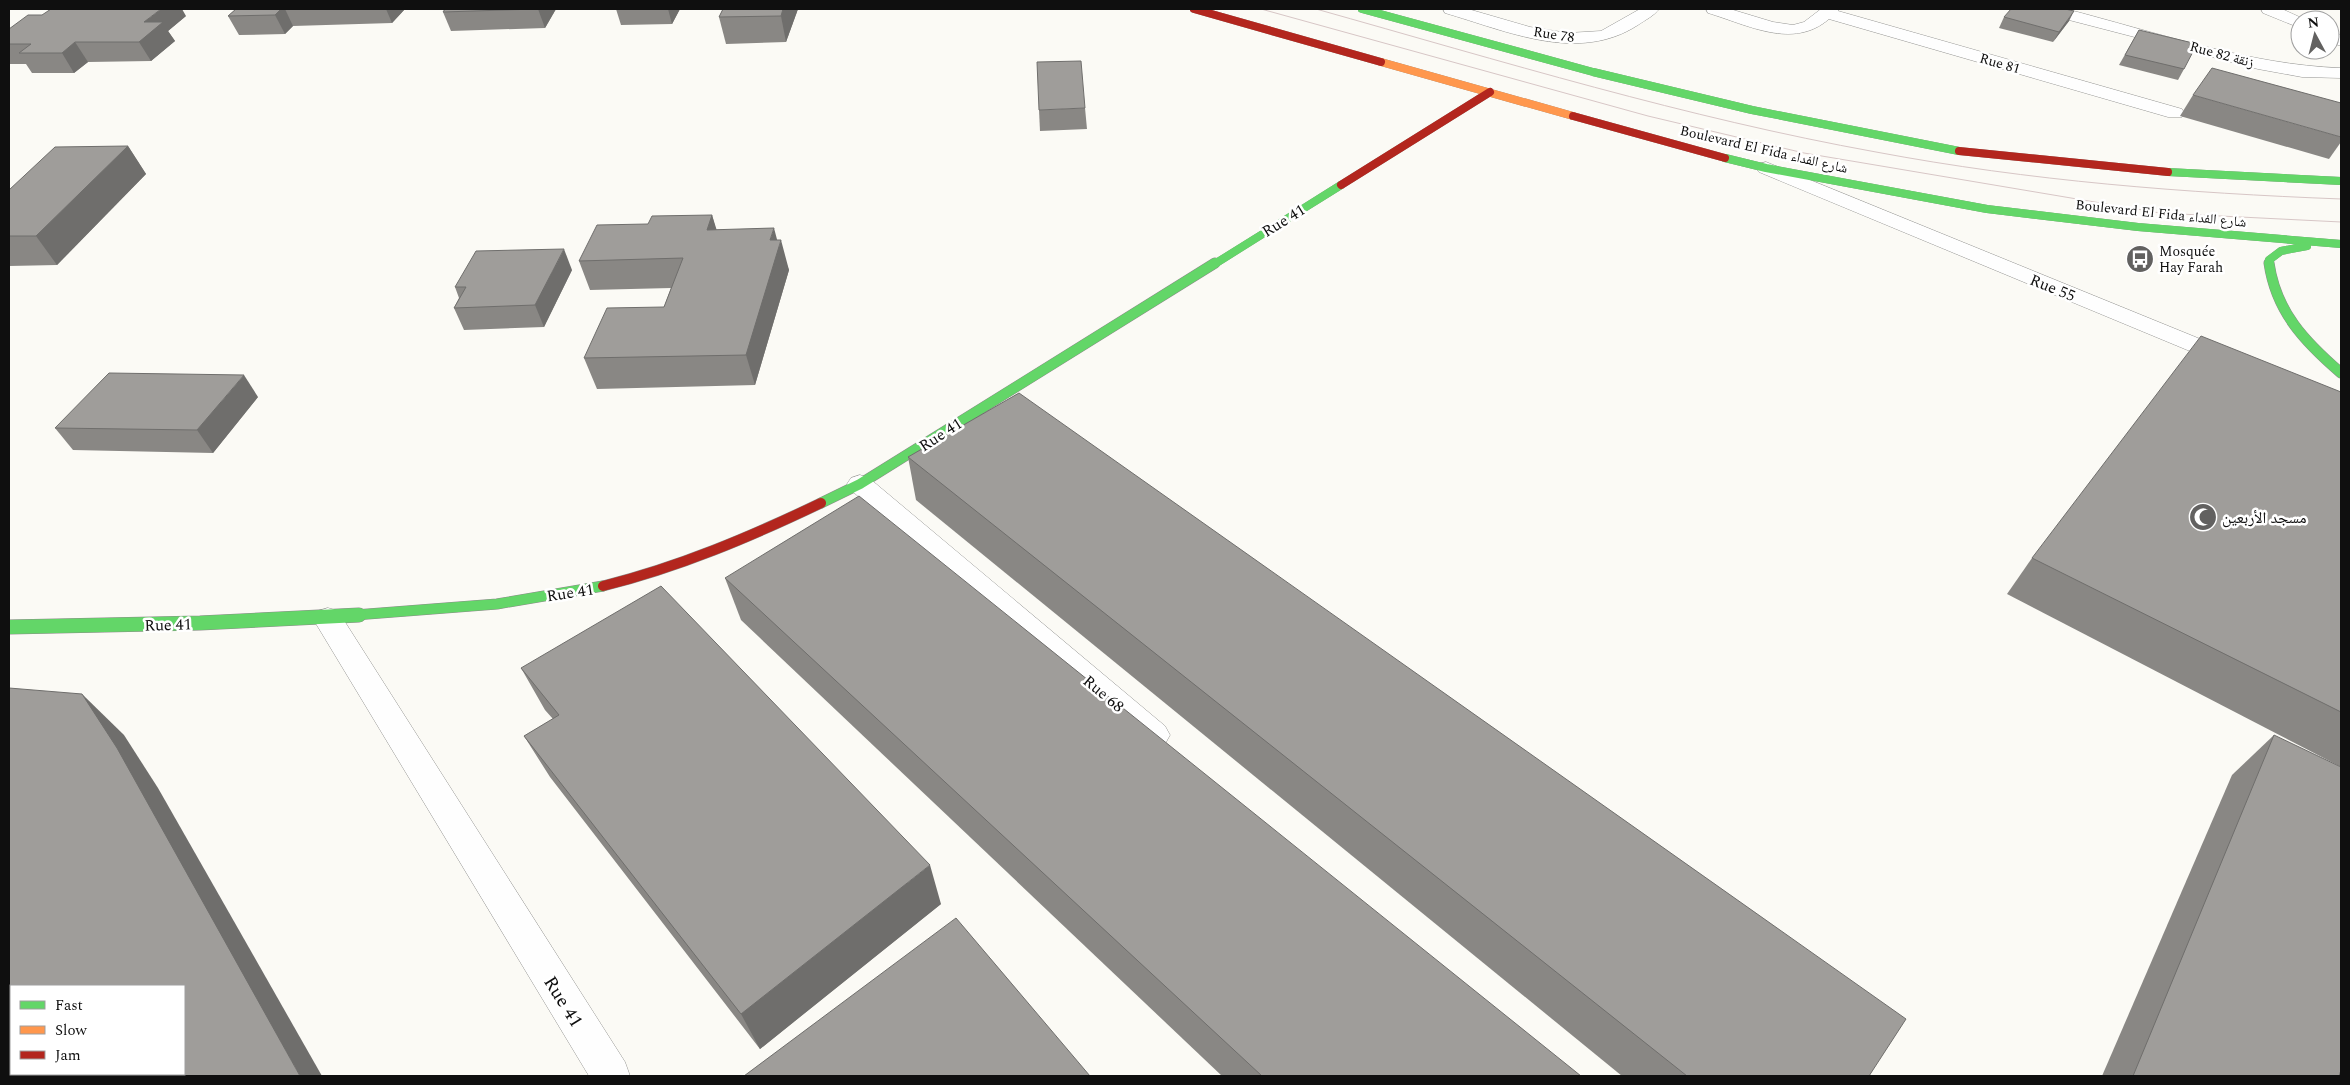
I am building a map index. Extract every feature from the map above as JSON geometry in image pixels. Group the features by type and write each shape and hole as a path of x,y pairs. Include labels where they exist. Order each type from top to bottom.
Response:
{"main road":[{"name":"Boulevard El Fida شارع الفداء","path":"1194,9 1695,151 1766,168 1987,210 2138,227 2341,244"},
{"path":"1362,9 1593,72 1742,108 1965,152 2174,174 2341,181"},
{"name":"Rue 41","path":"9,627 102,627 328,618 459,608 604,586 655,573 755,534 860,484 1490,92"},
{"path":"2321,243 2281,252 2270,260 2269,274 2279,308 2298,333 2341,373"}],"street":[{"name":"Rue 78","path":"1452,9 1542,34 1580,38 1605,35 1651,9"},
{"path":"1714,9 1783,29 1797,30 1806,28 1828,11"},
{"name":"Rue 82 زنقة","path":"2048,9 2258,64 2302,72 2341,73"},
{"path":"2269,9 2290,18"},
{"name":"Rue 81","path":"1828,11 2175,113"},
{"name":"Rue 55","path":"1766,168 2249,367"},
{"name":"Rue 68","path":"860,484 1177,754"},
{"name":"Rue 41","path":"328,618 611,1076"}],"building":[{"path":"51,9 161,9 144,22 163,22 139,42 75,42 62,53 19,53 31,44 9,44 9,29 28,15 42,15"},
{"path":"236,9 281,9 275,15 228,16"},
{"path":"445,9 535,9 443,12"},
{"path":"723,9 783,9 781,16 719,17"},
{"path":"2011,9 2065,9 2074,11 2059,32 2004,17"},
{"path":"2139,30 2197,44 2184,69 2125,55"},
{"path":"1081,61 1085,108 1039,110 1037,62"},
{"path":"2212,68 2341,103 2341,137 2193,95"},
{"path":"128,146 36,236 9,236 9,190 55,147"},
{"path":"712,215 707,230 774,228 770,240 781,240 746,355 584,358 607,308 664,307 683,258 579,261 597,225 648,224 652,216"},
{"path":"564,249 535,305 454,308 466,287 455,287 476,251"},
{"name":"مسجد الأربعين","path":"2201,336 2341,392 2341,712 2032,558"},
{"path":"109,373 244,375 197,430 55,428"},
{"path":"1019,393 1906,1019 1869,1076 1687,1076 908,457"},
{"path":"859,496 1581,1076 1262,1076 725,578"},
{"path":"661,586 930,865 741,1014 524,736 559,715 521,668"},
{"path":"9,688 82,694 117,748 300,1076 9,1076"},
{"path":"2274,735 2341,767 2341,1070 2339,1076 2133,1076"},
{"path":"956,918 1090,1076 744,1076"}],"tram line":[{"path":"1261,9 1648,116 1804,153 2160,213 2341,222"},
{"path":"1316,9 1665,106 1735,123 1876,152 1992,171 2108,184 2224,193 2341,199"}],"traffic: fast":[{"path":"1362,9 1593,72 1752,110 1959,151"},
{"path":"1725,158 1766,168 1987,209 2138,227 2341,244"},
{"path":"2168,172 2341,181"},
{"path":"821,503 860,484 1341,185"},
{"path":"2307,246 2281,251 2269,260 2271,279 2276,295 2292,324 2302,337 2341,373"},
{"path":"9,627 200,623 342,616 497,604 577,592 603,586"}],"traffic: slow":[{"path":"1381,62 1573,116"}],"traffic: jam":[{"path":"1194,9 1381,62"},
{"path":"1341,185 1490,92"},
{"path":"1573,116 1725,158"},
{"path":"1959,151 2168,172"},
{"path":"603,586 660,571 715,551 821,503"}],"place":[{"name":"Mosquée Hay Farah","path":"2140,259"},
{"name":"مسجد الأربعين","path":"2203,517"}]}
